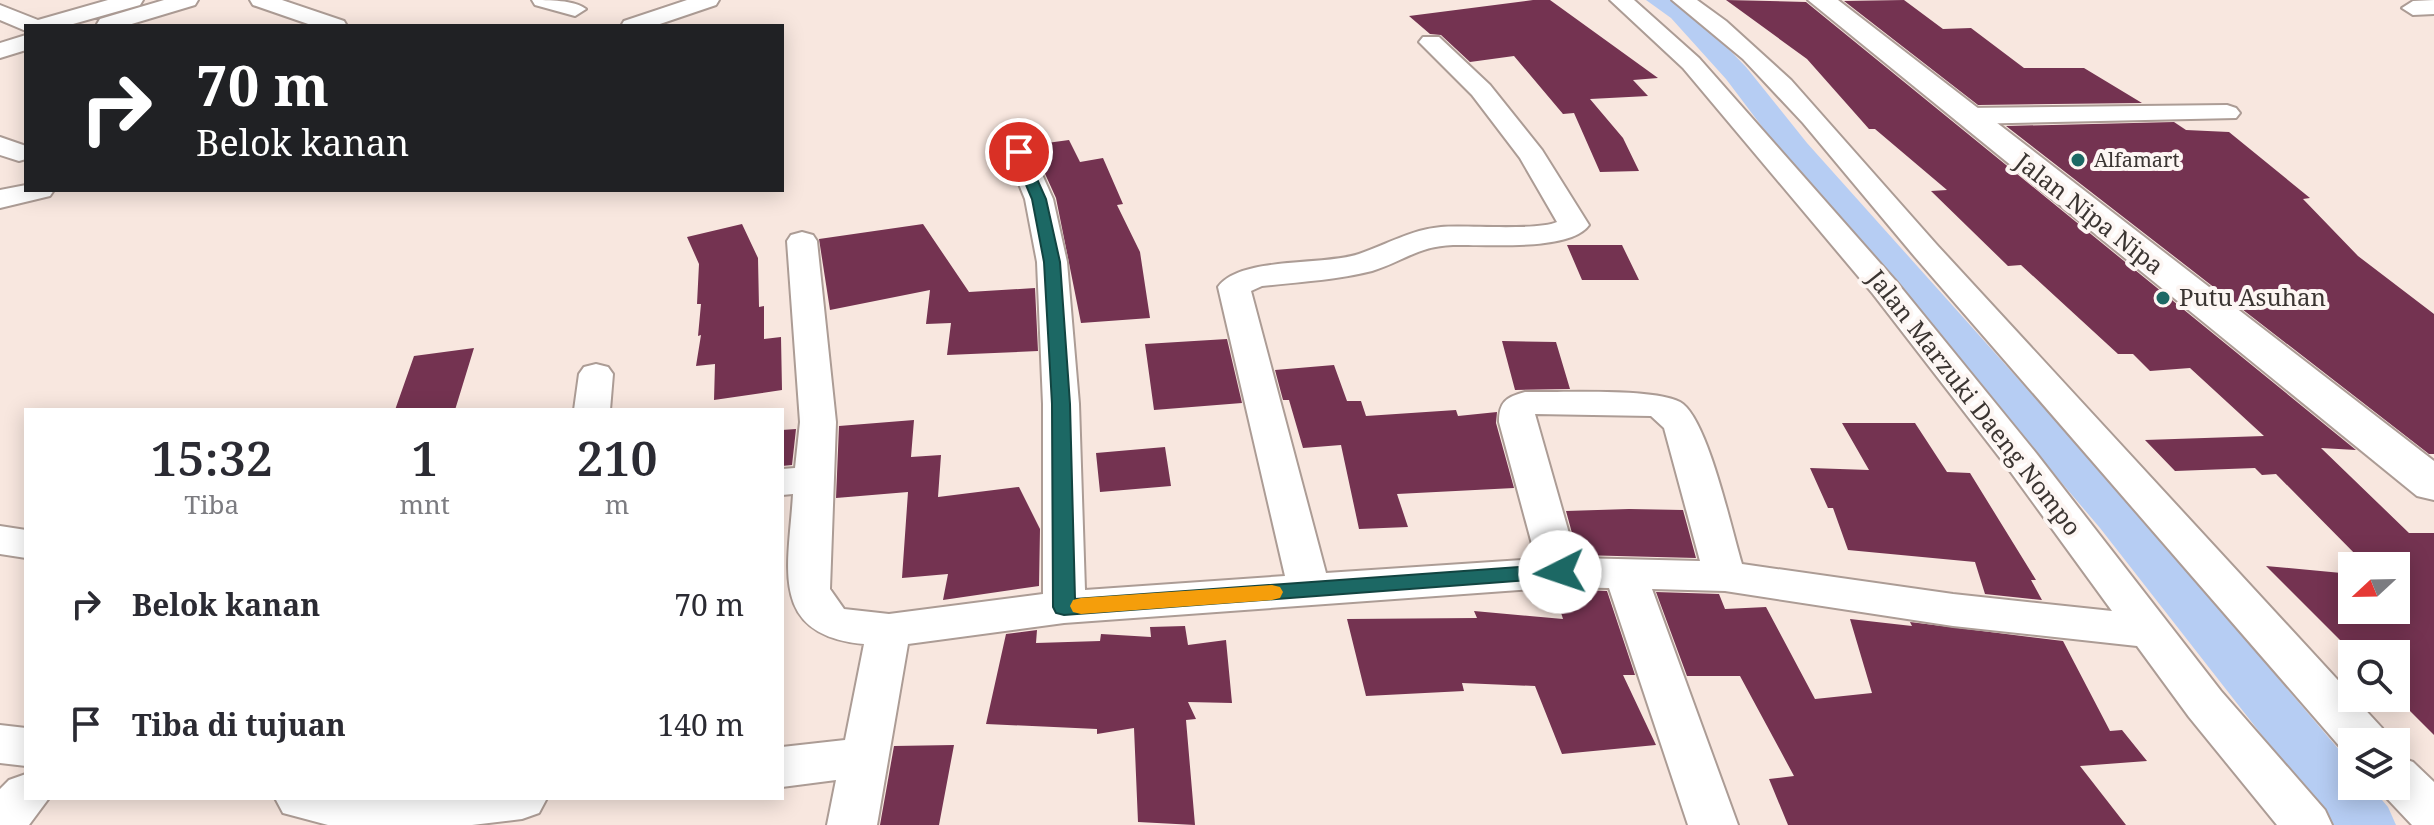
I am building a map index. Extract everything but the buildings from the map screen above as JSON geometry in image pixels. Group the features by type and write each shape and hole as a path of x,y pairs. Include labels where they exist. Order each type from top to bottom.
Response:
{"street":[{"path":"48,24 132,0"},
{"path":"108,24 187,0"},
{"path":"261,0 330,24"},
{"path":"543,0 575,9"},
{"path":"638,24 708,0"},
{"name":"Jalan Marzuki Daeng Nompo","path":"1621,0 1691,63 1884,287 2023,462 2148,631 2307,825"},
{"path":"1683,0 1707,16 1783,86 2352,728"},
{"name":"Jalan Nipa Nipa","path":"1821,0 2434,485"},
{"path":"0,12 29,24"},
{"path":"1309,589 1234,287 1255,278 1365,263 1411,241 1440,236 1557,233 1574,225 1532,156 1481,90 1431,42"},
{"path":"0,51 24,43"},
{"path":"1966,116 2227,113"},
{"path":"1019,152 1039,199 1052,262 1061,404 1064,607"},
{"path":"0,199 31,192"},
{"path":"802,241 818,422 798,480 809,589 813,600 829,620 844,626 889,630 1064,607 1560,572 1725,576 1953,610 2148,631"},
{"path":"592,408 596,374"},
{"path":"1560,572 1517,422 1517,407 1525,403 1646,404 1670,411 1682,426 1725,576"},
{"path":"0,540 24,544"},
{"path":"1626,575 1713,825"},
{"path":"852,825 889,630"},
{"path":"0,744 24,747"},
{"path":"784,767 865,757"},
{"path":"2410,790 2434,815"},
{"path":"0,822 24,797"},
{"path":"308,800 387,820 510,800"}],"waterway":[{"path":"1659,0 1680,13 1736,73 1796,150 2116,517 2367,825"}],"slow traffic":[{"path":"1081,606 1272,592"}],"place":[{"name":"Alfamart","path":"2078,160"},
{"name":"Putu Asuhan","path":"2163,298"}],"route":[{"path":"1019,152 1039,199 1052,262 1061,404 1064,607 1560,572"}]}
